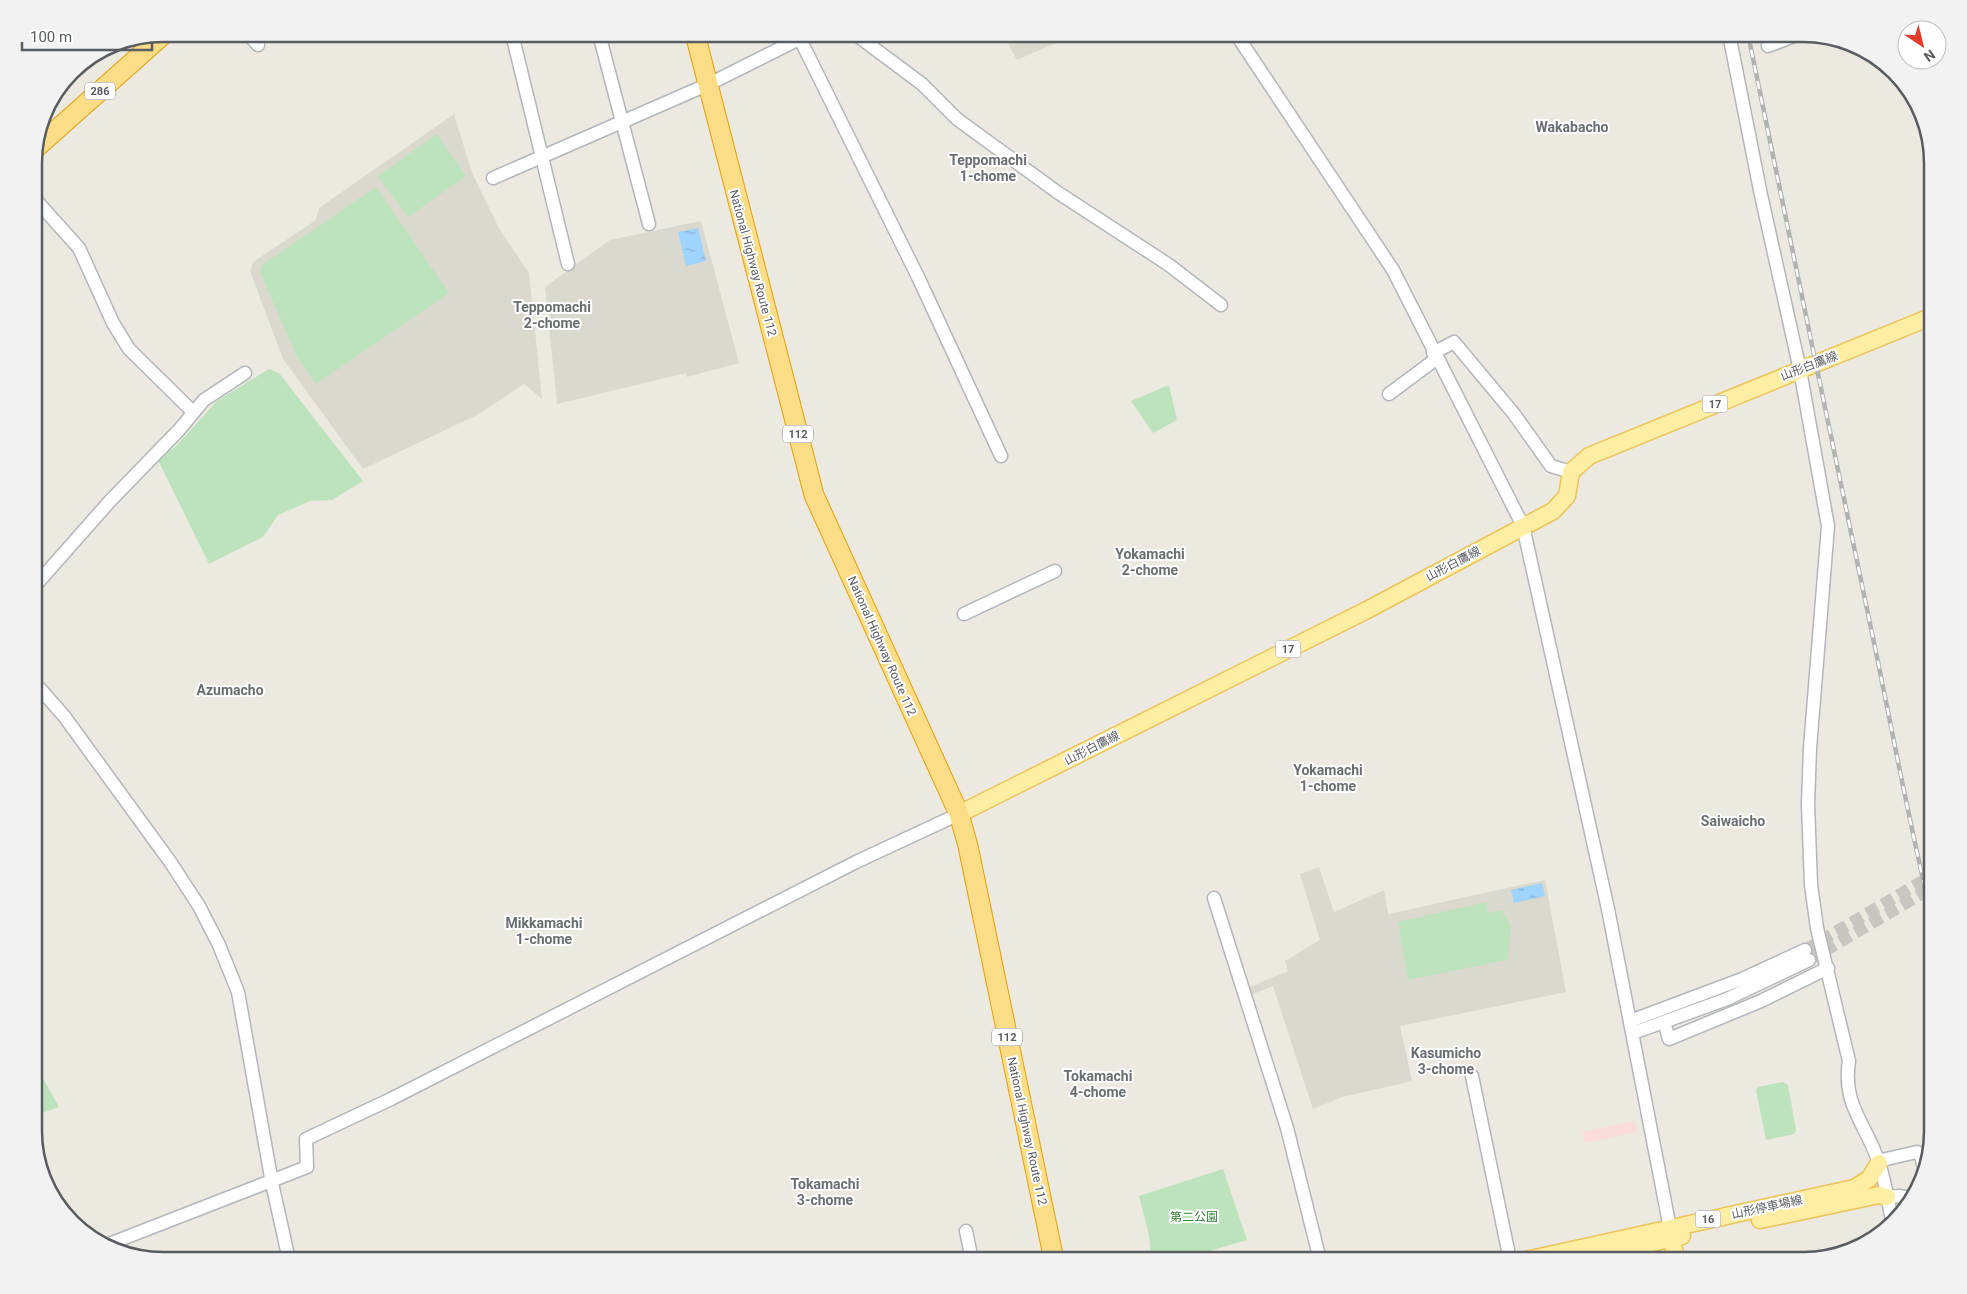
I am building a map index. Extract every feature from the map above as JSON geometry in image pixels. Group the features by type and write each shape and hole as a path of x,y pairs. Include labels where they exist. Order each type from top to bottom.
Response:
{"highway":[{"name":"National Highway Route 112","path":"698,43 814,495 959,814 968,846 1052,1252"},
{"name":"286","path":"46,139 153,44"},
{"name":"286","path":"50,123 133,47"}],"main road":[{"name":"山形白鷹線","path":"959,814 1367,610 1553,511 1563,502 1568,490 1571,472 1589,456 1924,320"},
{"name":"山形停車場線","path":"1606,1252 1671,1233 1854,1188 1869,1179 1876,1166"},
{"name":"山形停車場線","path":"1569,1252 1883,1196"},
{"path":"1671,1233 1675,1252"}],"street":[{"path":"514,43 568,264"},
{"path":"601,43 649,224"},
{"path":"493,178 709,84 790,43"},
{"path":"807,43 1001,456"},
{"path":"867,43 922,84 957,119 1057,192 1169,265 1221,305"},
{"path":"1242,43 1393,270 1522,526 1528,544 1631,1027 1671,1233"},
{"path":"1731,43 1761,195 1800,370 1828,526 1810,748 1808,804 1811,885 1817,928 1849,1061 1846,1080 1853,1107 1876,1166 1883,1196 1890,1214"},
{"path":"1768,46 1776,43"},
{"path":"43,208 79,248 113,323 129,349 193,412"},
{"path":"1389,394 1454,342 1514,414 1551,466 1571,472"},
{"path":"43,577 110,501 179,430 204,400 245,373"},
{"path":"964,614 1055,570"},
{"path":"43,692 64,716 171,863 210,925 238,992 272,1182 287,1252"},
{"path":"116,1241 307,1168 306,1139 391,1099 856,862 959,814"},
{"path":"1214,898 1287,1128 1318,1252"},
{"path":"1807,955 1727,999 1664,1022 1631,1027 1742,979 1807,955"},
{"path":"1664,1022 1670,1039 1761,1001 1828,968"},
{"path":"1472,1076 1508,1252"},
{"path":"1876,1166 1886,1159 1917,1152 1921,1156"},
{"path":"1883,1196 1905,1197"},
{"path":"1883,1196 1885,1219"},
{"path":"966,1231 970,1252"}],"shaded area":[{"path":"1008,43 1056,43 1017,60"},
{"path":"454,114 472,173 500,230 529,273 542,399 524,384 477,415 363,469 283,359 250,271 253,262 316,220 319,208"},
{"path":"701,221 739,363 687,377 686,373 557,404 545,287 610,240"},
{"path":"1319,867 1334,912 1384,890 1388,914 1545,880 1566,992 1400,1026 1412,1081 1342,1097 1313,1109 1273,986 1251,995 1248,988 1288,971 1285,961 1320,940 1300,874"},
{"path":"1635,1121 1637,1132 1585,1143 1583,1132"}],"green space":[{"path":"437,134 466,176 408,217 378,176"},
{"path":"376,187 449,293 316,384 297,357 260,272 262,265"},
{"path":"269,369 279,373 363,481 332,500 310,501 278,515 263,537 209,564 158,460 176,446 217,401"},
{"path":"1169,385 1177,420 1153,433 1131,401"},
{"path":"1486,902 1488,913 1502,910 1511,926 1507,960 1408,980 1398,922"},
{"path":"43,1078 59,1107 43,1113"},
{"path":"1783,1082 1788,1085 1796,1130 1794,1134 1766,1140 1756,1090 1758,1087"},
{"name":"第二公園","path":"1223,1169 1247,1240 1206,1252 1150,1252 1149,1235 1139,1196"}],"water":[{"path":"698,228 706,261 686,266 678,232"},
{"path":"1542,883 1545,896 1514,903 1511,890"}],"tunnel":[{"path":"1805,950 1924,880"},
{"path":"1809,960 1924,892"}],"railway":[{"path":"1750,43 1924,884"}],"district":[{"name":"Wakabacho","path":"1572,127"},
{"name":"Teppomachi 1-chome","path":"988,168"},
{"name":"Teppomachi 2-chome","path":"552,316"},
{"name":"Yokamachi 2-chome","path":"1150,562"},
{"name":"Azumacho","path":"230,690"},
{"name":"Yokamachi 1-chome","path":"1328,778"},
{"name":"Saiwaicho","path":"1733,821"},
{"name":"Mikkamachi 1-chome","path":"544,932"},
{"name":"Kasumicho 3-chome","path":"1446,1062"},
{"name":"Tokamachi 4-chome","path":"1098,1084"},
{"name":"Tokamachi 3-chome","path":"825,1192"}]}
